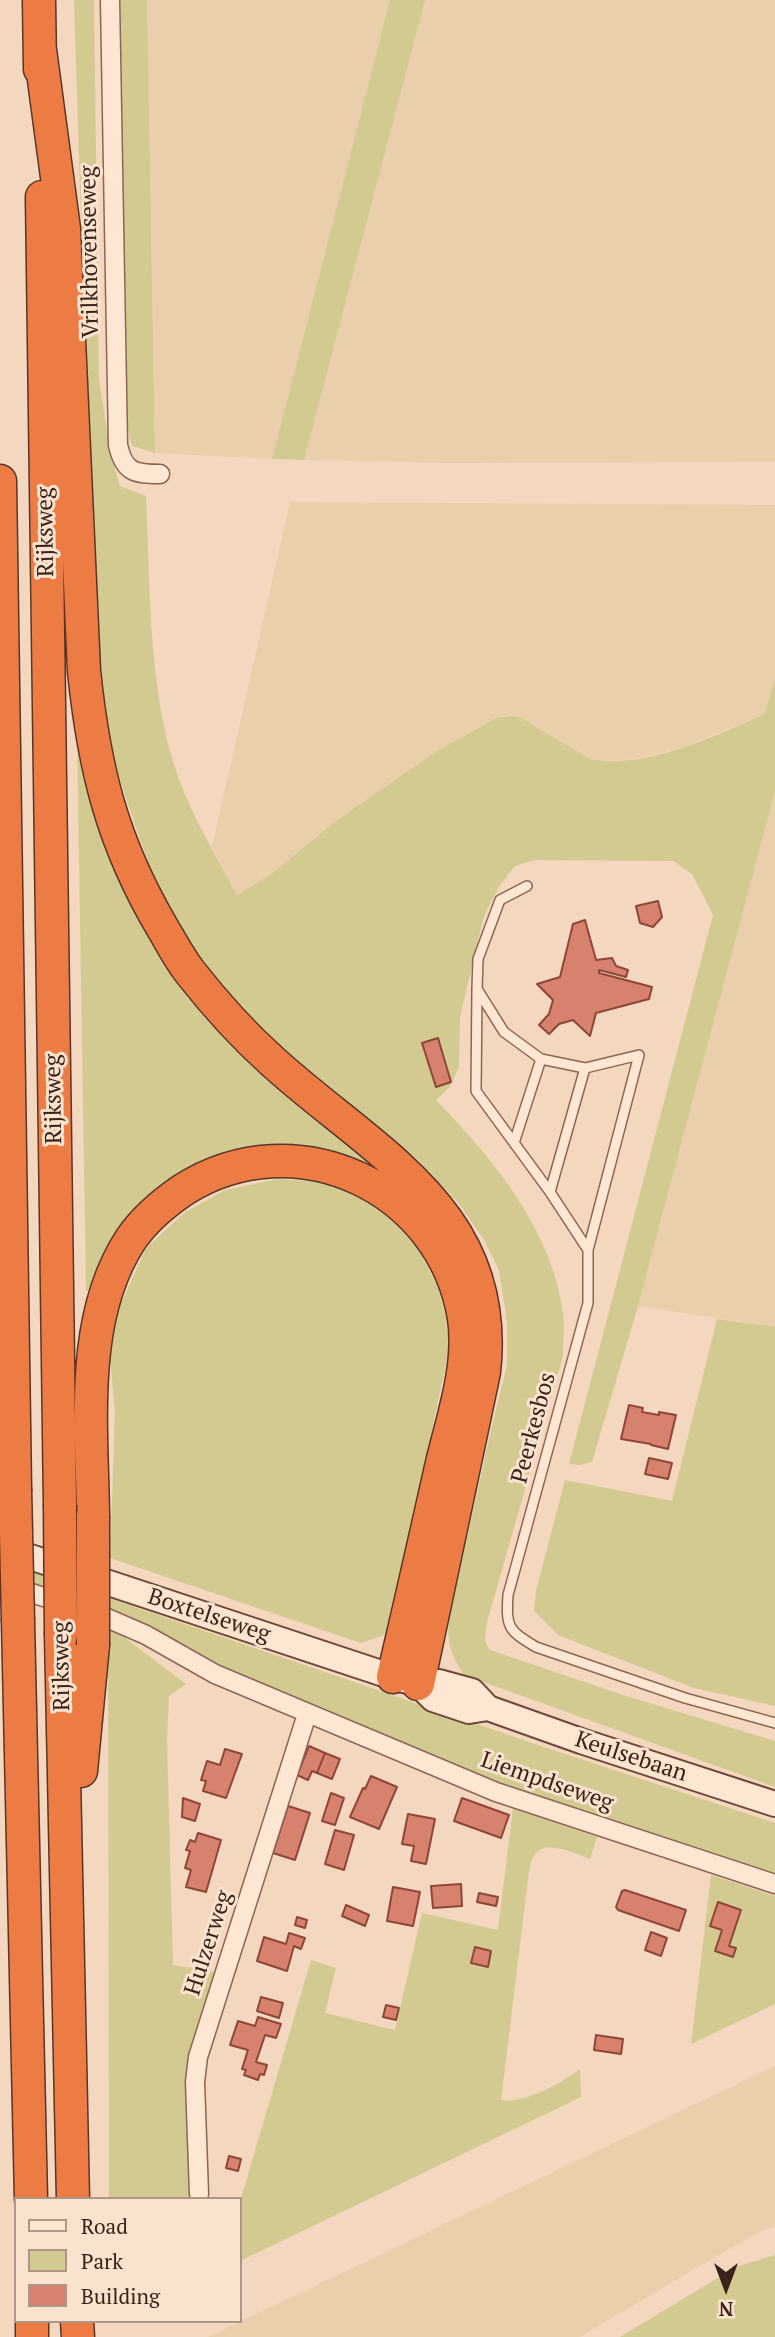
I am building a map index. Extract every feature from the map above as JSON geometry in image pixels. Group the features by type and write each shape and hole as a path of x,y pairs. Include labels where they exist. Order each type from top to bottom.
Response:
{"highway":[{"name":"Rijksweg","path":"39,0 61,1635 74,2197"},
{"path":"40,50 64,229 83,671 90,730 101,783 114,824 149,904 188,969 239,1029 274,1062 384,1153 434,1202 452,1226 471,1262 484,1306 487,1347 484,1372 406,1680"},
{"name":"Rijksweg","path":"0,481 15,1489 31,2197"},
{"path":"67,1933 93,1645 93,1351 106,1289 132,1237 172,1197 219,1171 282,1161 305,1163 348,1173 367,1182 410,1212 436,1244 459,1293 466,1354 406,1680"}],"main road":[{"name":"Boxtelseweg","path":"0,1547 406,1680 433,1699 469,1711 488,1708"},
{"name":"Keulsebaan","path":"488,1708 775,1804"}],"street":[{"name":"Vrilkhovenseweg","path":"110,0 118,445 125,465 132,471 160,474"},
{"name":"Boxtelseweg","path":"0,1583 112,1620 146,1635 215,1674 307,1714"},
{"name":"Liempdseweg","path":"307,1714 496,1792 775,1885"},
{"name":"Hulzerweg","path":"199,2194 195,2082 198,2057 307,1714"}],"lane":[{"path":"527,886 500,900 478,960 476,1091 550,1192 588,1250"},
{"path":"477,989 504,1032 541,1059 585,1068 550,1192"},
{"name":"Peerkesbos","path":"585,1068 639,1055 588,1250 588,1303 508,1595 507,1618 514,1633 536,1647 685,1698 775,1723"},
{"path":"514,1143 541,1059"}],"shaded area":[{"path":"147,0 390,0 272,459 155,453"},
{"path":"425,0 775,0 775,462 447,463 304,460"},
{"path":"290,502 775,505 775,678 766,714 682,748 636,759 601,761 577,752 537,726 505,716 496,718 434,753 337,820 270,875 237,896 212,847"},
{"path":"775,791 775,1327 638,1306"},
{"path":"775,2066 775,2226 757,2233 580,2337 208,2337"}],"green space":[{"path":"74,0 94,0 99,380 111,456 120,486 146,496 154,659 163,724 171,755 192,809 237,895 270,875 337,820 434,753 496,718 513,716 523,719 590,759 634,760 679,749 765,714 775,678 775,791 638,1306 592,1462 569,1464 713,915 692,874 673,861 535,860 515,866 500,885 484,916 460,1017 459,1067 449,1088 436,1100 498,1171 533,1224 557,1282 564,1318 563,1356 486,1626 485,1642 490,1650 623,1695 775,1741 775,1787 464,1675 453,1655 449,1643 449,1620 507,1366 507,1321 499,1270 484,1240 460,1205 421,1163 296,1062 219,983 182,931 157,885 138,834 100,707 95,656"},
{"path":"115,0 147,0 155,453 132,446 121,386"},
{"path":"390,0 425,0 304,460 272,459"},
{"path":"77,733 142,904 404,1183 213,1160 96,1290 86,1291"},
{"path":"278,1179 322,1182 356,1195 393,1219 420,1252 439,1290 447,1322 449,1343 446,1365 416,1502 398,1612 384,1635 361,1643 110,1558 115,1412 110,1359 119,1308 146,1248 184,1213 225,1190"},
{"path":"717,1319 775,1327 775,1706 694,1688 558,1635 534,1611 536,1591 565,1480 672,1501"},
{"path":"0,1561 775,1823 775,1877 516,1790 448,1764 219,1667 170,1638 109,1611 0,1574"},
{"path":"108,1625 186,1684 169,1696 167,1739 173,1965 221,1973 200,2041 185,2077 194,2197 109,2197"},
{"path":"513,1808 597,1837 590,1859 569,1851 546,1848 535,1854 532,1860 501,2100 531,2096 580,2069 581,2097 242,2260 241,2197 311,1960 336,1968 325,2013 395,2030 422,1913 498,1930"},
{"path":"711,1875 775,1896 775,2004 691,2044"},
{"path":"775,2255 775,2337 620,2337 736,2267"}],"building":[{"path":"658,901 662,917 653,927 640,923 636,906"},
{"path":"585,920 596,960 612,958 616,966 628,970 626,977 599,970 599,973 652,987 649,999 596,1013 590,1036 573,1020 559,1024 549,1034 539,1025 549,1014 553,1000 537,984 560,977 573,924"},
{"path":"438,1038 451,1082 436,1087 422,1043"},
{"path":"629,1405 643,1408 642,1412 676,1415 668,1449 621,1439"},
{"path":"649,1458 672,1463 668,1479 645,1474"},
{"path":"309,1746 325,1753 317,1773 312,1771 308,1780 297,1775"},
{"path":"225,1749 242,1754 226,1798 203,1791 206,1781 201,1780 207,1761 220,1765"},
{"path":"325,1753 340,1759 332,1779 317,1773"},
{"path":"371,1776 397,1787 379,1829 350,1817"},
{"path":"331,1793 344,1798 335,1825 322,1821"},
{"path":"183,1798 200,1804 195,1821 182,1817"},
{"path":"462,1798 509,1815 501,1838 454,1821"},
{"path":"288,1806 310,1813 295,1860 273,1853"},
{"path":"408,1814 435,1819 426,1864 411,1861 414,1846 402,1844"},
{"path":"335,1830 354,1835 344,1870 325,1864"},
{"path":"198,1833 221,1840 206,1892 186,1887 191,1870 185,1868 190,1851 186,1850 190,1840 195,1842"},
{"path":"461,1884 462,1906 433,1908 431,1886"},
{"path":"393,1887 420,1892 413,1926 387,1921"},
{"path":"622,1891 686,1910 679,1931 618,1910 616,1907"},
{"path":"479,1893 498,1897 496,1906 477,1902"},
{"path":"718,1902 741,1910 729,1946 736,1948 733,1957 715,1951 722,1930 710,1926"},
{"path":"346,1905 369,1915 365,1926 342,1916"},
{"path":"297,1917 307,1920 305,1928 295,1925"},
{"path":"651,1932 667,1938 661,1956 645,1950"},
{"path":"289,1933 305,1938 301,1949 294,1946 287,1971 257,1961 264,1937 286,1944"},
{"path":"475,1947 491,1951 488,1967 471,1963"},
{"path":"261,1997 283,2003 279,2018 257,2011"},
{"path":"386,2005 399,2008 396,2020 383,2017"},
{"path":"258,2017 281,2024 276,2038 265,2035 256,2062 267,2065 264,2075 260,2074 258,2080 244,2075 246,2070 242,2069 248,2050 230,2045 238,2021 255,2026"},
{"path":"596,2035 623,2039 621,2054 594,2050"},
{"path":"229,2156 241,2159 238,2171 226,2168"}]}
